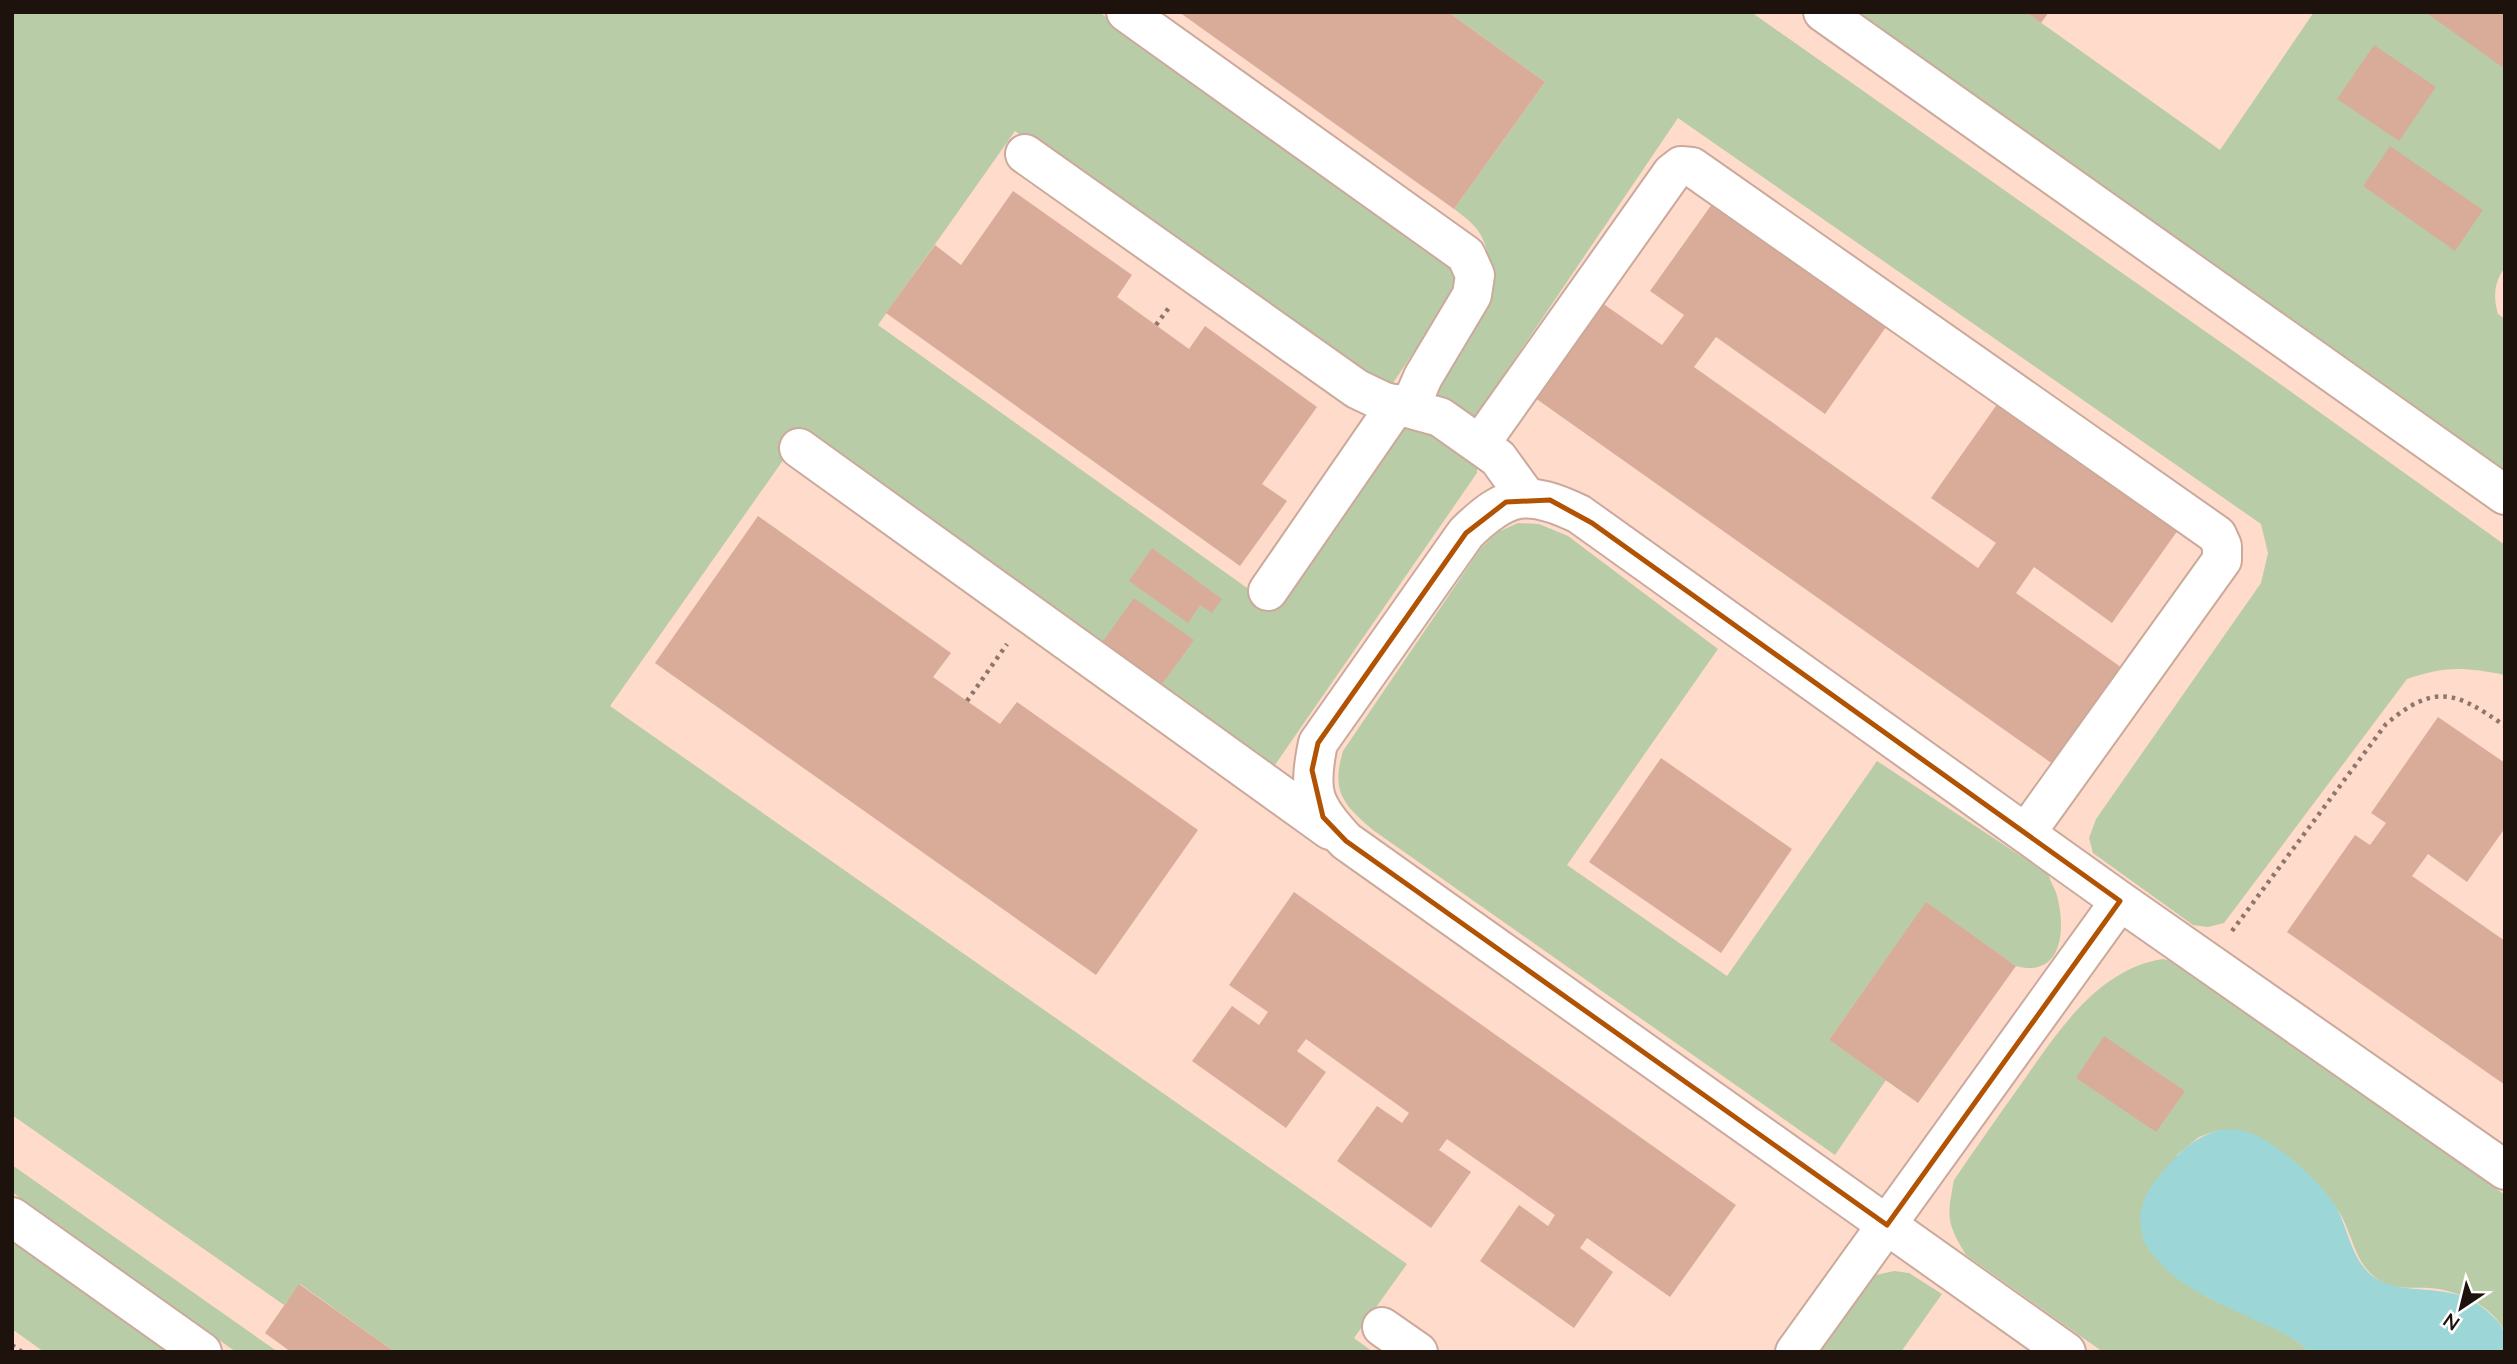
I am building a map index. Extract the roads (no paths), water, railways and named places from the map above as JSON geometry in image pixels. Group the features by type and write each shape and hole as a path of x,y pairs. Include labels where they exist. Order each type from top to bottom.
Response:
{"street":[{"path":"1126,12 1466,255 1475,275 1472,295 1423,377 1268,591"},
{"path":"1823,12 2505,495"},
{"path":"1025,154 1357,389 1382,401 1440,417 1480,444 1499,458 1527,498"},
{"path":"1480,444 1672,173 1681,166 1692,167 2217,535 2222,546 2222,560 2026,833"},
{"path":"799,448 1346,841 2066,1352"},
{"path":"1346,841 1323,817 1313,793 1312,770 1318,743 1466,533 1486,514 1506,502 1527,498 1550,500 1579,513 2120,901 2505,1170"},
{"path":"1795,1352 2120,901"},
{"path":"12,1217 202,1352"},
{"path":"1382,1327 1418,1352"}],"water":[{"path":"2218,1130 2251,1133 2278,1149 2306,1171 2328,1195 2339,1213 2357,1257 2368,1272 2380,1281 2394,1286 2456,1294 2472,1301 2500,1324 2504,1333 2505,1352 2309,1352 2286,1334 2192,1289 2168,1271 2145,1243 2140,1223 2142,1206 2153,1184 2174,1159 2189,1145"}]}
